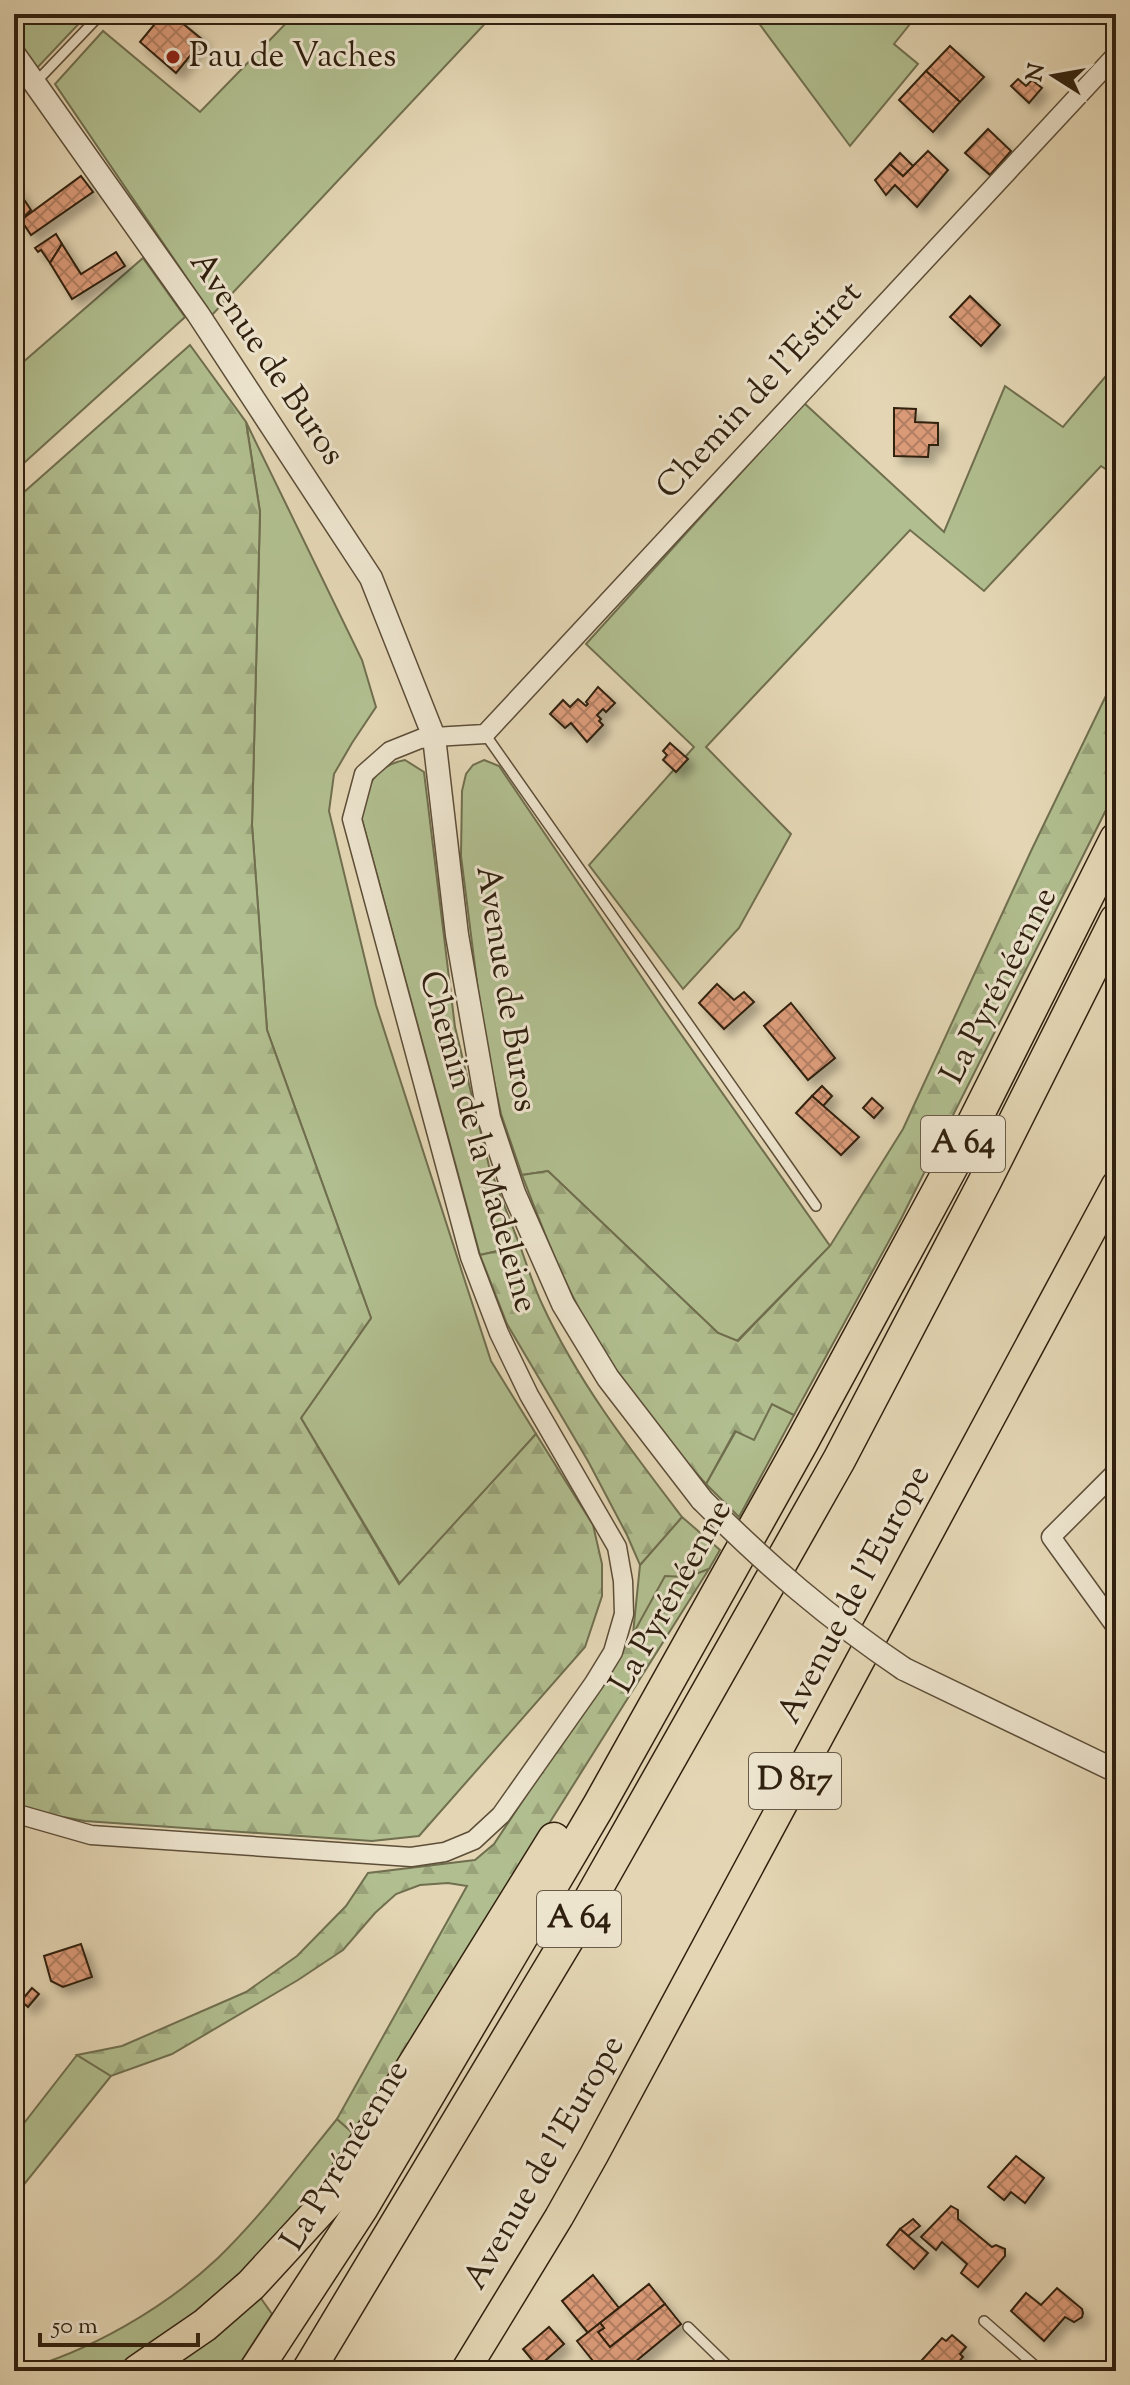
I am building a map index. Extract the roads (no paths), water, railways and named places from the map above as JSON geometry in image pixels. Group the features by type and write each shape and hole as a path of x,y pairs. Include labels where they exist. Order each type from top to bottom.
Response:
{"highway":[{"name":"La Pyrénéenne","path":"255,2371 361,2209 598,1807 953,1164 1116,839"},
{"name":"A 64","path":"308,2371 570,1935 839,1460 992,1168 1116,920"},
{"path":"138,2371 205,2325 251,2285 332,2197 560,1829 598,1807"}],"main road":[{"name":"Avenue de l'Europe","path":"465,2371 594,2155 1116,1185"}],"street":[{"name":"Avenue de Buros","path":"14,54 198,314 371,578 434,737 457,935 489,1118 514,1193 563,1304 608,1378 702,1500 800,1593 851,1634 904,1669 1116,1771"},
{"name":"Chemin de l'Estiret","path":"485,734 1116,55"},
{"path":"434,737 485,734"},
{"name":"Chemin de la Madeleine","path":"14,1813 91,1835 411,1857 445,1852 474,1840 501,1815 613,1652 624,1614 623,1581 617,1547 529,1395 499,1333 470,1257 352,819 364,774 390,751 434,737"},
{"path":"1116,1472 1051,1537 1116,1627"}],"lane":[{"path":"35,83 101,14"},
{"path":"485,734 816,1206"},
{"path":"984,2321 1041,2371"},
{"path":"688,2327 733,2371"}],"place":[{"name":"Pau de Vaches","path":"173,57"}]}
